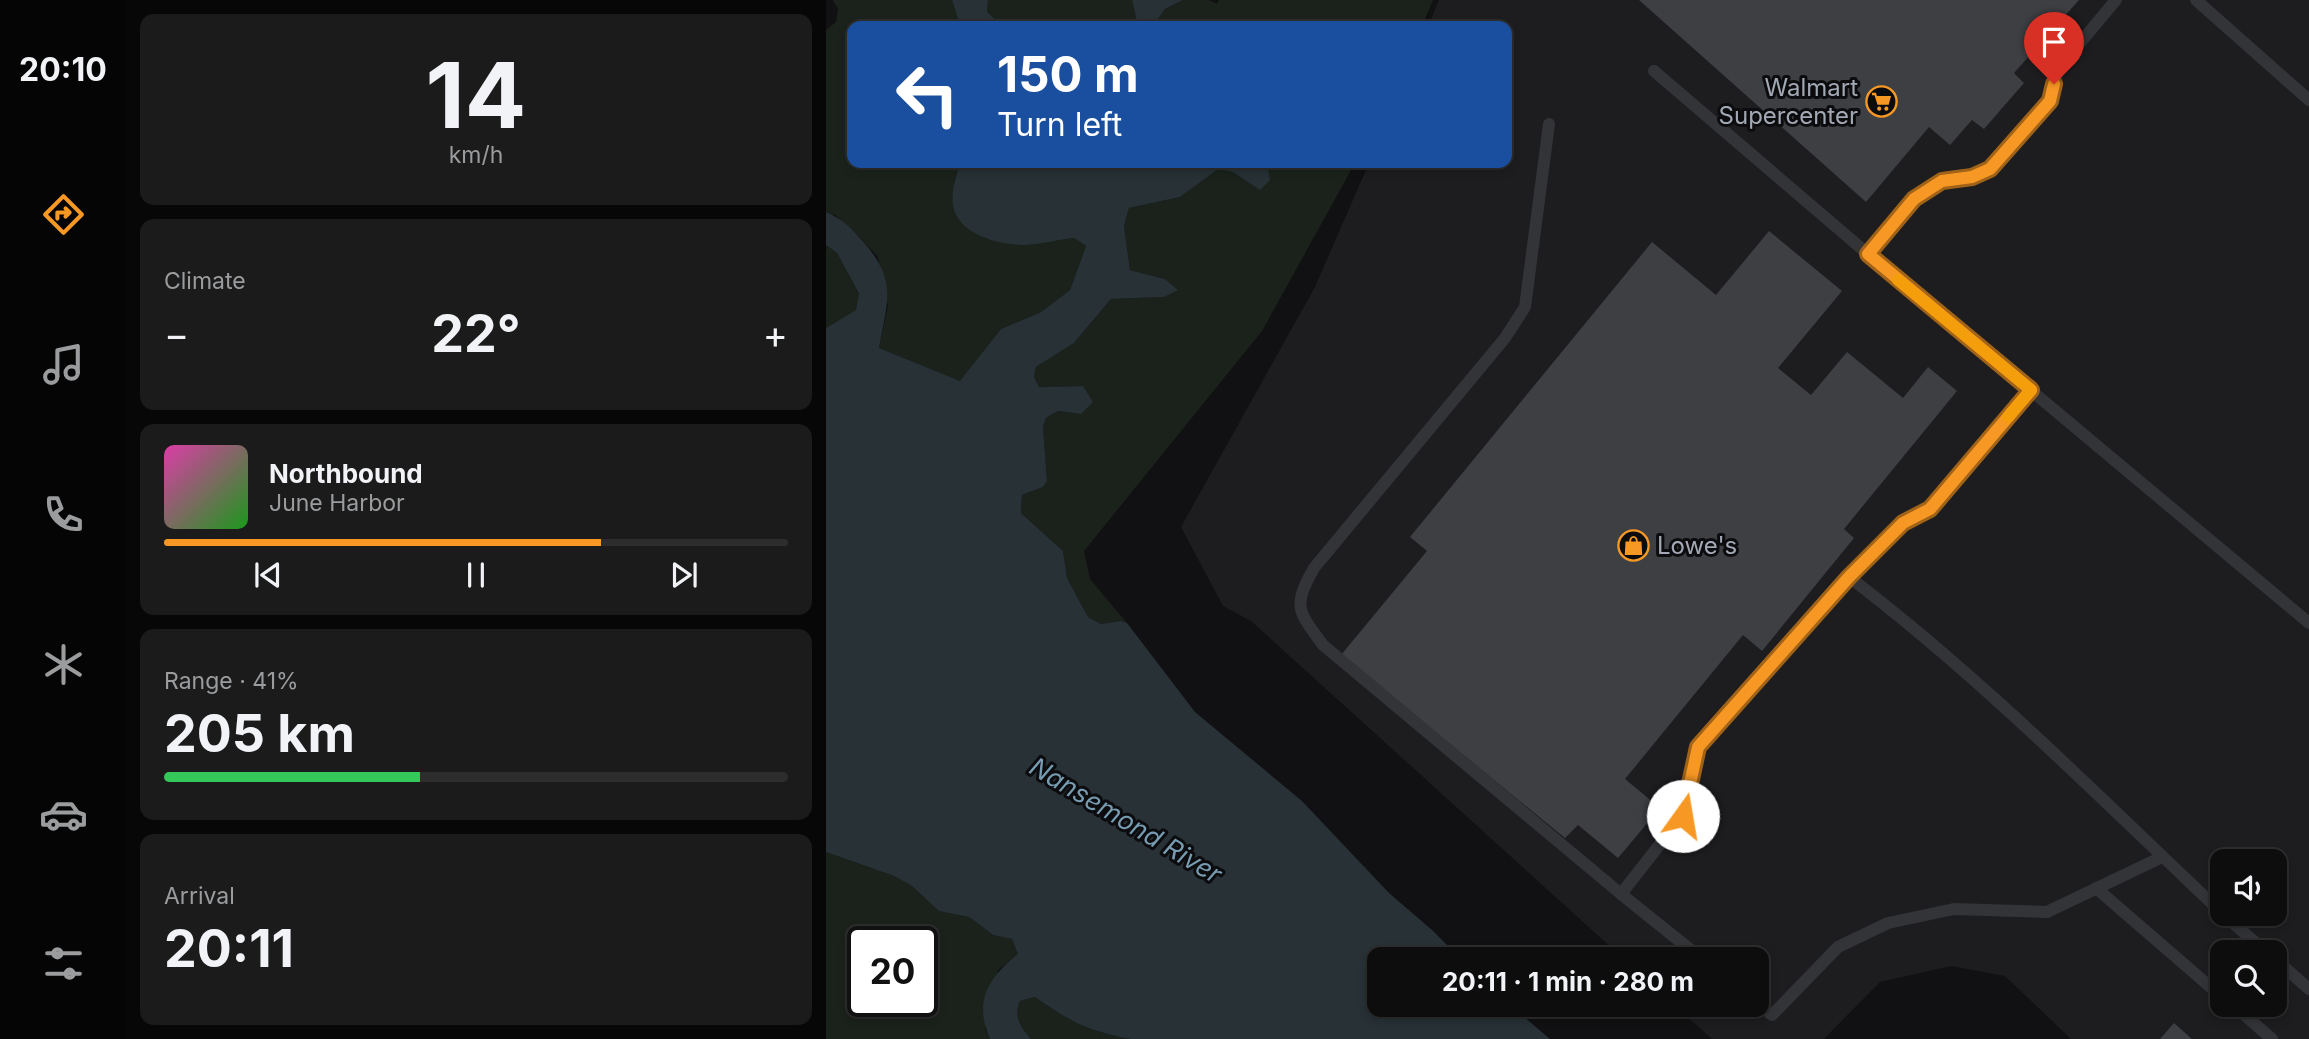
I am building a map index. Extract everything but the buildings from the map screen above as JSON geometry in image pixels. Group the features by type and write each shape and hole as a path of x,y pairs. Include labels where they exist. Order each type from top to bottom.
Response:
{"lane":[{"path":"1868,254 1914,199 1942,181 1972,177 1990,169 2050,101 2059,68 2116,0"},
{"path":"2196,0 2309,100"},
{"path":"1654,71 2309,623"},
{"path":"1549,124 1525,307 1505,338 1314,568 1300,592 1301,616 1323,645 1687,947"},
{"path":"1621,894 1683,816 1698,747 1849,577 1903,523 1930,509 2031,390"},
{"path":"1849,577 1897,614 2034,736 2210,901"},
{"path":"1769,1013 1772,1015 1838,947 1888,923 1954,909 2047,912 2162,857"},
{"path":"2096,888 2210,987"},
{"path":"2237,926 2253,940"},
{"path":"2287,970 2309,989"},
{"path":"2247,1017 2272,1039"}],"shaded area":[{"path":"833,0 952,0 958,21 847,21 847,168 958,168 954,182 984,238 1024,245 1074,238 1086,246 1070,290 1041,312 1001,329 961,382 879,348 888,306 878,257 855,232 835,215 826,212 826,30 836,22 838,9"},
{"path":"988,0 1132,0 1137,21 997,21 987,12"},
{"path":"1183,0 1209,0 1217,4 1219,0 1433,0 1424,21 1159,21 1165,9"},
{"path":"1439,0 2309,0 2309,1039 2071,1039 2005,976 1951,966 1880,982 1824,1039 1712,1039 1687,1017 1769,1017 1769,947 1611,947 1251,621 1223,606 1181,527 1315,287 1367,168 1512,168 1512,21 1430,21"},
{"path":"1261,168 1352,168 1262,331 1084,551 1090,579 1127,623 1119,621 1101,624 1088,617 1067,578 1063,551 1021,513 1022,495 1043,487 1047,481 1043,427 1046,418 1058,411 1081,414 1083,386 1039,387 1034,377 1036,367 1074,343 1111,299 1164,297 1165,279 1130,270 1124,226 1129,208 1180,197 1217,169 1233,172 1260,189 1268,171"},
{"path":"826,245 837,253 859,295 857,310 826,328"},
{"path":"826,852 894,876 912,886 940,911 969,917 993,935 1012,939 1019,954 998,970 985,1029 990,1039 826,1039"},
{"path":"1035,997 1080,1024 1103,1033 1131,1039 1031,1039 1021,1026 1017,1012 1020,1001"}],"water":[{"path":"952,0 988,0 987,12 997,21 958,21"},
{"path":"1132,0 1183,0 1165,9 1159,21 1137,21"},
{"name":"Nansemond River","path":"959,168 1263,168 1268,170 1270,180 1260,190 1233,172 1218,169 1180,197 1129,208 1124,226 1130,270 1165,279 1178,290 1164,297 1111,299 1074,343 1036,367 1034,377 1039,387 1083,386 1093,402 1081,414 1058,411 1046,418 1043,427 1047,481 1043,487 1022,495 1021,513 1063,551 1067,578 1088,617 1101,624 1120,621 1127,623 1195,712 1302,801 1389,893 1449,947 1367,947 1367,1017 1524,1017 1550,1039 1131,1039 1102,1033 1080,1024 1035,997 1020,1001 1017,1012 1021,1026 1031,1039 990,1039 983,1013 984,1001 992,981 1018,954 1012,939 993,935 969,917 939,911 912,886 894,876 826,852 826,328 856,310 859,294 837,253 826,245 826,212 849,226 872,253 885,278 887,302 879,348 960,381 1001,329 1041,312 1070,290 1086,246 1074,238 1015,245 981,236 963,224 957,216 953,206 953,189"}],"slow traffic":[{"path":"1898,280 2031,390 2008,417"}],"place":[{"name":"Walmart Supercenter","path":"1881,101"},
{"name":"Lowe's","path":"1634,545"}],"route":[{"path":"1683,816 1698,747 1849,577 1903,523 1930,509 2031,390 1868,254 1914,199 1942,181 1972,177 1990,169 2050,101 2054,84"}]}
